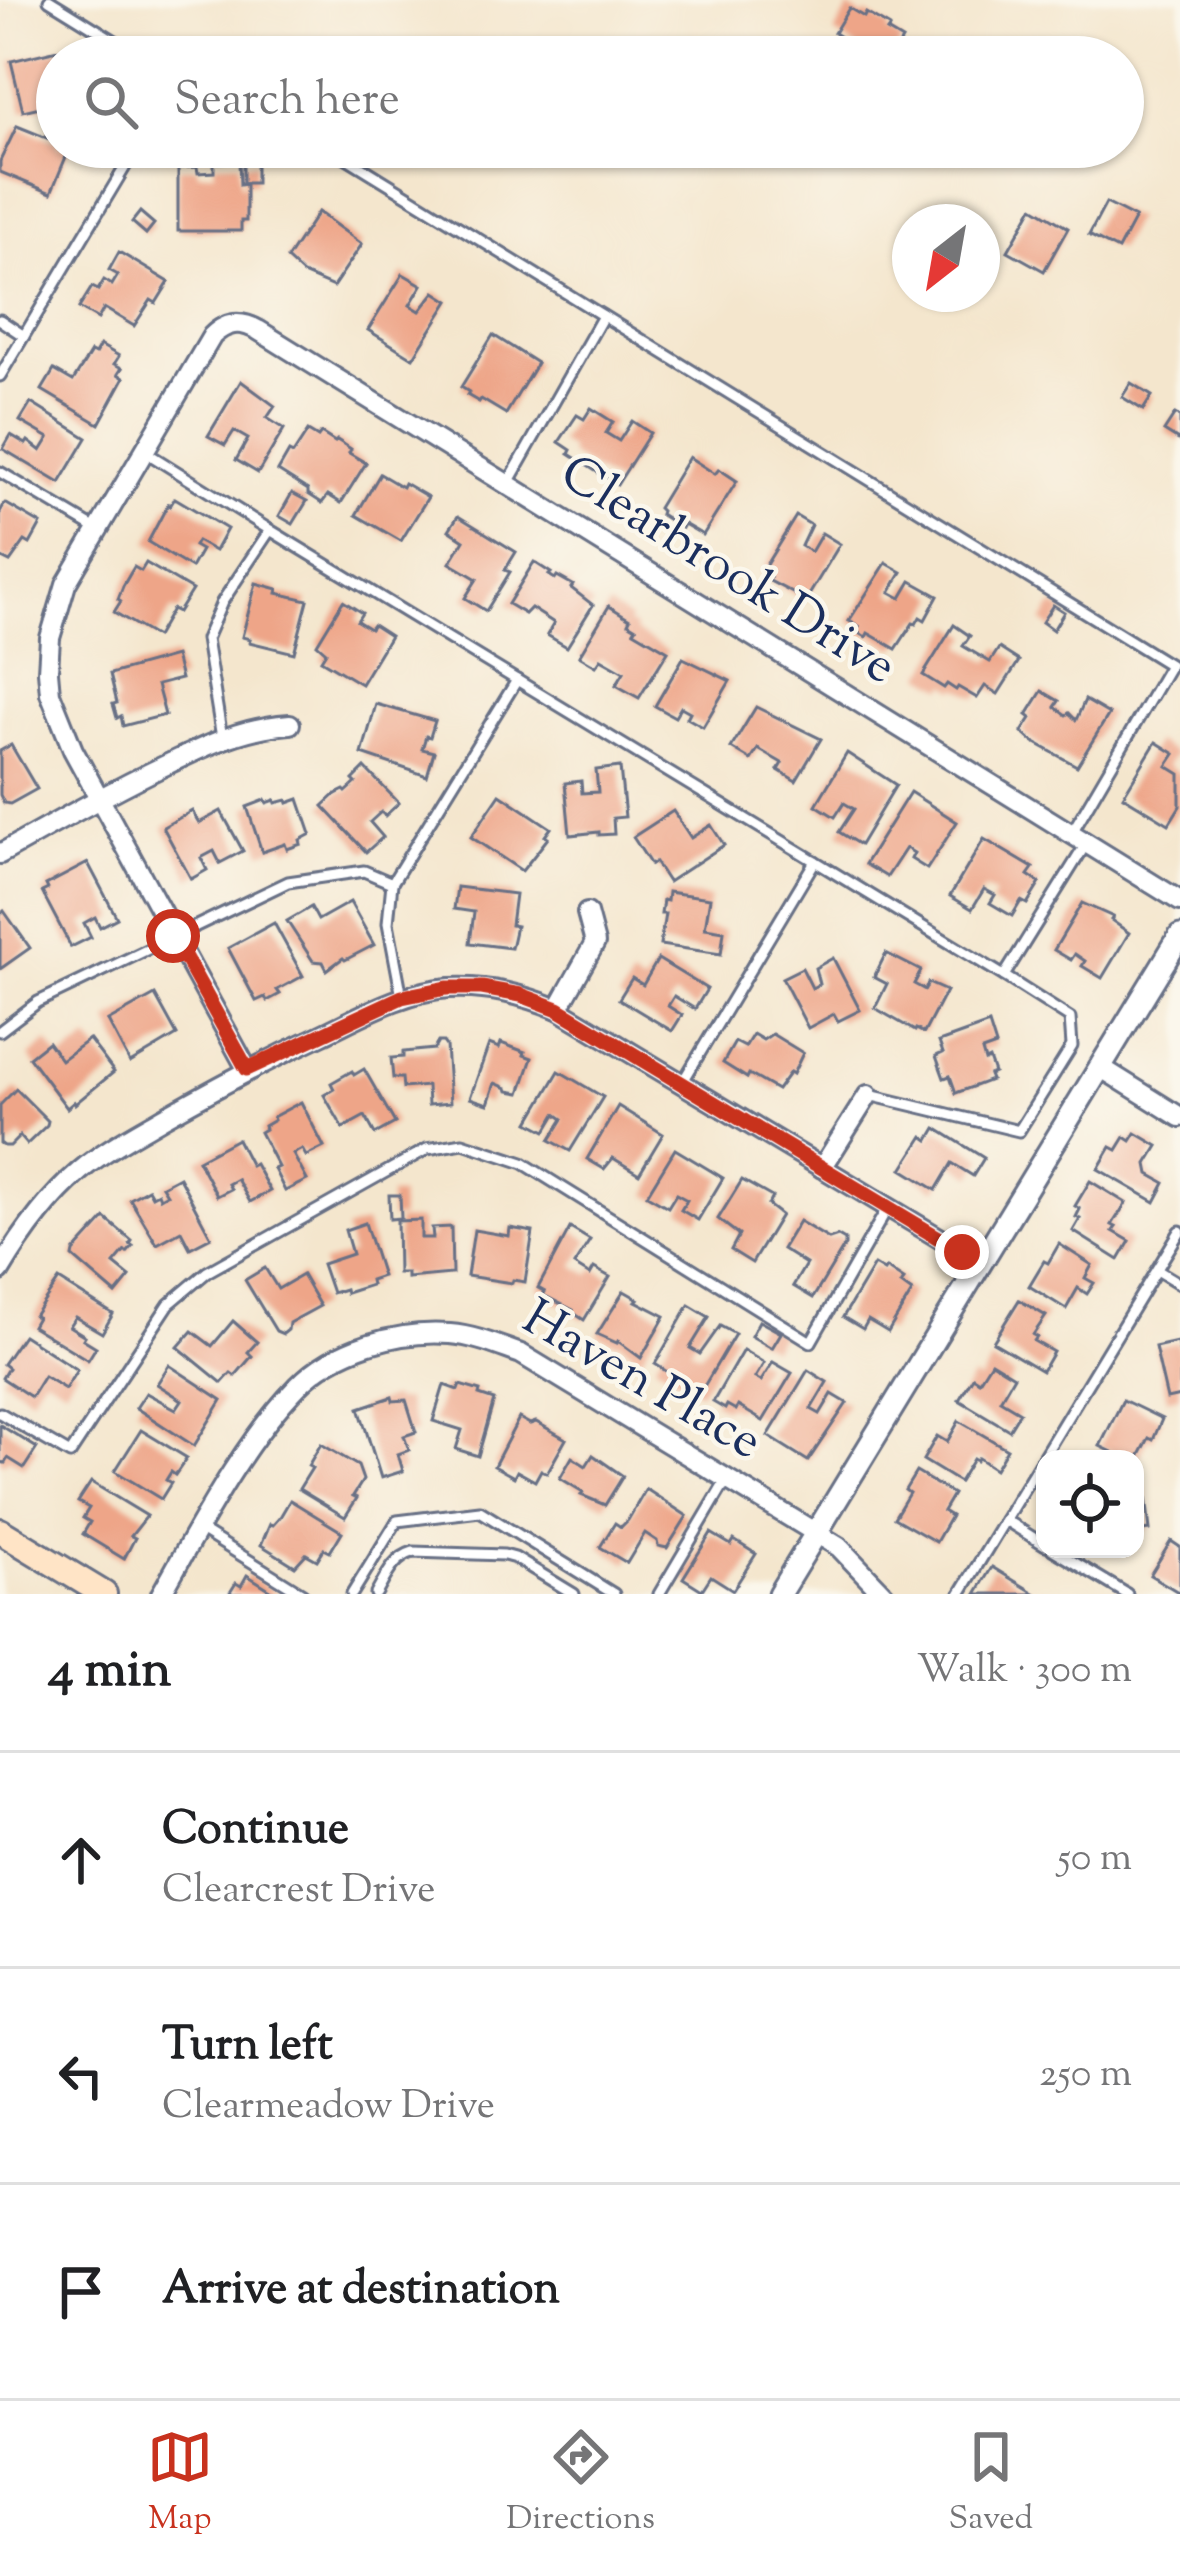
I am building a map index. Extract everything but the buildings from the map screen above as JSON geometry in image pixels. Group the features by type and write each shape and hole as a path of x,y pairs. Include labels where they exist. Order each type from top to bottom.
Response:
{"main road":[{"path":"0,1531 104,1594"}],"street":[{"name":"Clearbrook Drive","path":"144,451 212,336 228,324 249,325 1180,902"},
{"path":"144,451 66,584 50,638 50,693 73,750 247,1069"},
{"path":"0,854 99,797 222,738 260,726 290,724"},
{"path":"558,1009 595,943 587,913"},
{"path":"779,1594 1180,936"},
{"path":"0,1271 51,1198 116,1145 247,1069 402,997 447,988 521,995 558,1009 981,1263"},
{"path":"1100,1067 1180,1117"},
{"path":"822,1168 868,1095"},
{"name":"Haven Place","path":"161,1594 264,1427 298,1386 358,1349 418,1334 453,1334 521,1354 844,1550 884,1594"}],"lane":[{"path":"49,0 107,36"},
{"path":"0,376 124,168"},
{"path":"363,168 1170,665 1004,976"},
{"path":"507,485 603,316"},
{"path":"0,320 24,336"},
{"path":"144,451 1070,1018 1072,1046 1018,1131 868,1095"},
{"path":"0,472 97,529"},
{"path":"222,738 206,639 222,602 270,530"},
{"path":"402,997 388,923 392,884 517,680"},
{"path":"682,1083 815,861"},
{"path":"0,1031 38,1002 288,882 364,871 392,884"},
{"path":"0,1413 70,1454 169,1304 181,1293 207,1272 427,1149 463,1143 523,1163 812,1342 888,1207"},
{"path":"961,1594 1180,1231"},
{"path":"1156,1270 1180,1284"},
{"path":"659,1594 728,1479"},
{"path":"352,1594 397,1521 480,1511 614,1594"},
{"path":"1005,1520 1036,1539"},
{"path":"199,1529 303,1594"},
{"path":"376,1594 394,1563 413,1552 515,1558 574,1594"},
{"path":"1067,1558 1127,1594"}],"route":[{"path":"173,936 247,1069 402,997 447,988 521,995 558,1009 962,1252"}]}
